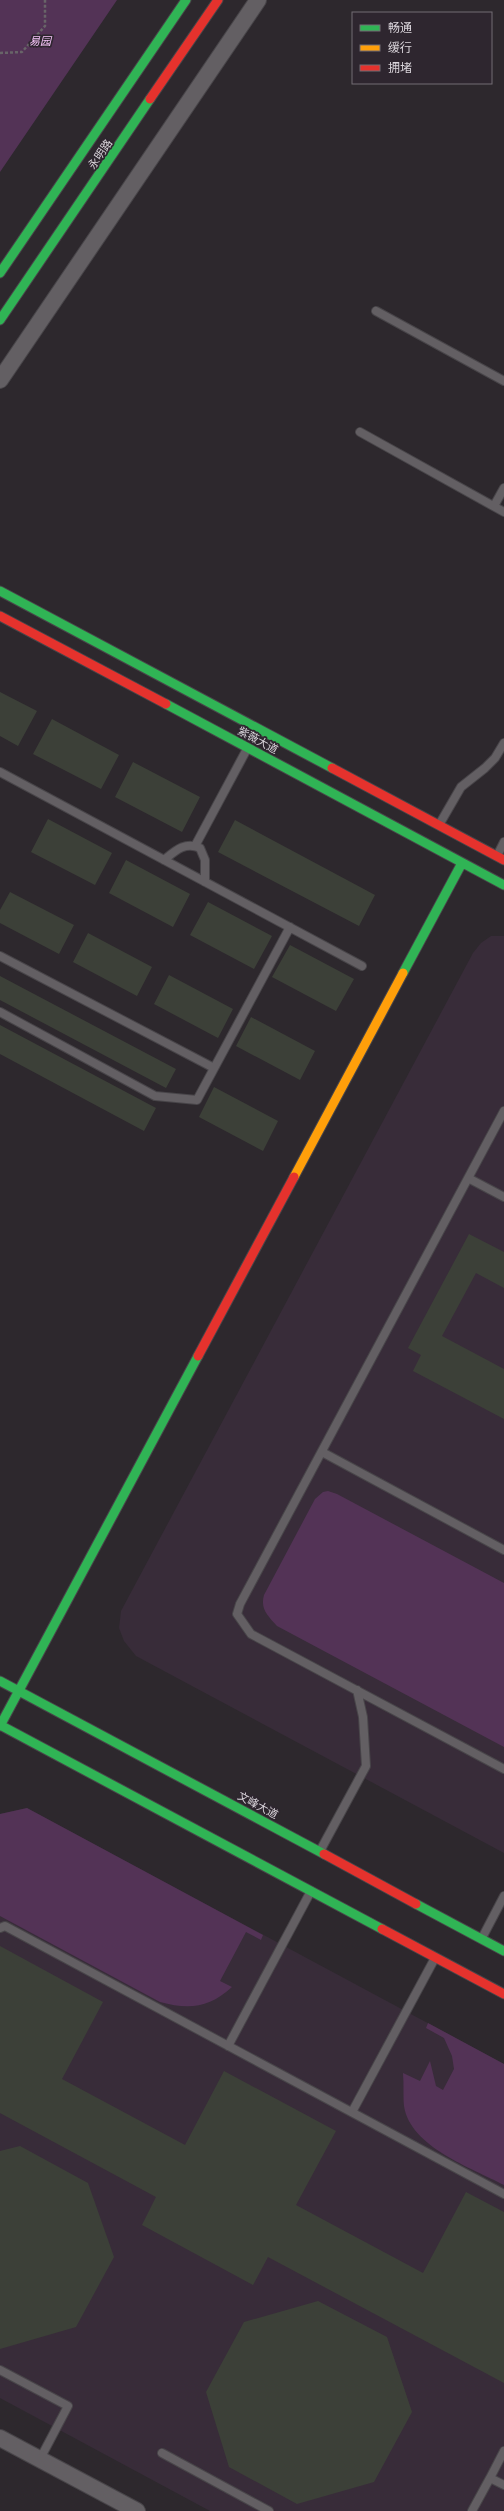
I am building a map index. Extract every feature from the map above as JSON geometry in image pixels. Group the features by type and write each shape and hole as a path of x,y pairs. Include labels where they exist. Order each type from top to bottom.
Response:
{"street":[{"name":"永明路","path":"0,273 186,0"},
{"name":"永明路","path":"0,320 218,0"},
{"path":"0,380 258,0"},
{"name":"紫薇大道","path":"0,591 501,858"},
{"name":"紫薇大道","path":"0,616 504,885"},
{"path":"462,863 0,1725 504,1994"},
{"name":"文峰大道","path":"0,1681 504,1951"},
{"path":"0,2438 137,2511"}],"lane":[{"path":"376,311 504,381"},
{"path":"360,432 504,512"},
{"path":"494,506 504,488"},
{"path":"439,826 461,787 496,758 504,743"},
{"path":"196,846 248,748"},
{"path":"0,772 362,966"},
{"path":"501,858 504,842"},
{"path":"164,860 179,848 187,845 196,846 204,853 205,882"},
{"path":"0,1012 155,1096 197,1100 290,927"},
{"path":"0,956 214,1068"},
{"path":"504,1111 240,1604 237,1614 241,1624 251,1634 504,1769"},
{"path":"468,1178 504,1197"},
{"path":"322,1452 504,1550"},
{"path":"319,1852 366,1766 363,1716 357,1690"},
{"path":"228,2046 311,1891"},
{"path":"481,1939 504,1896"},
{"path":"0,1928 5,1926 504,2194"},
{"path":"352,2112 435,1957"},
{"path":"0,2370 68,2406 40,2459"},
{"path":"472,2511 504,2451"},
{"path":"162,2453 269,2511"},
{"path":"490,2478 504,2485"}],"path":[{"path":"0,53 22,52 45,26 45,0"}],"shaded area":[{"path":"491,936 504,936 504,1853 136,1656 124,1641 119,1628 121,1611 473,953 481,943"},
{"path":"27,1808 504,2064 504,2511 210,2511 0,2398 0,1814"}],"green space":[{"name":"易园","path":"0,0 117,0 0,172"},
{"path":"328,1491 337,1494 504,1583 504,1747 277,1626 268,1615 263,1604 264,1595 315,1499 323,1492"},
{"path":"27,1808 263,1935 261,1940 246,1932 220,1981 232,1987 215,1999 198,2005 180,2006 160,2002 0,1916 0,1814"},
{"path":"428,2023 504,2064 504,2185 460,2163 430,2145 418,2133 409,2120 404,2106 403,2073 420,2081 430,2061 436,2086 443,2090 454,2069 452,2056 444,2038 426,2028"}],"building":[{"path":"0,692 37,711 18,746 0,736"},
{"path":"52,719 119,755 101,789 33,754"},
{"path":"133,762 200,797 182,832 115,797"},
{"path":"48,819 112,853 95,885 31,852"},
{"path":"235,820 375,895 359,926 218,852"},
{"path":"126,860 190,894 173,927 109,893"},
{"path":"10,892 74,925 59,954 0,923 0,910"},
{"path":"208,902 272,936 254,969 190,935"},
{"path":"88,933 152,967 137,996 73,962"},
{"path":"290,945 354,979 336,1011 272,977"},
{"path":"169,975 233,1009 218,1038 154,1004"},
{"path":"0,976 176,1069 166,1088 0,1000"},
{"path":"251,1017 315,1051 300,1080 236,1046"},
{"path":"0,1025 156,1108 144,1131 0,1054"},
{"path":"214,1087 278,1121 263,1151 199,1117"},
{"path":"469,1234 504,1252 504,1288 476,1273 442,1336 504,1369 504,1419 413,1371 421,1355 408,1348"},
{"path":"0,1946 103,2002 62,2079 185,2145 224,2071 336,2131 296,2205 423,2273 466,2192 504,2212 504,2383 268,2257 253,2285 142,2225 156,2197 0,2113"},
{"path":"20,2146 88,2183 114,2257 76,2327 0,2349 0,2151"},
{"path":"318,2301 387,2337 412,2412 374,2482 297,2504 229,2467 206,2392 244,2322"}],"traffic: fast":[{"path":"0,273 186,0"},
{"path":"0,320 150,99"},
{"path":"0,591 332,768"},
{"path":"166,704 504,885"},
{"path":"403,973 462,863"},
{"path":"0,1726 198,1356"},
{"path":"0,1681 324,1854"},
{"path":"0,1725 382,1929"},
{"path":"416,1904 504,1951"}],"traffic: slow":[{"path":"294,1177 403,973"}],"traffic: jam":[{"path":"150,99 218,0"},
{"path":"0,616 166,704"},
{"path":"332,768 504,860"},
{"path":"198,1356 294,1177"},
{"path":"324,1854 416,1904"},
{"path":"382,1929 504,1994"}]}
